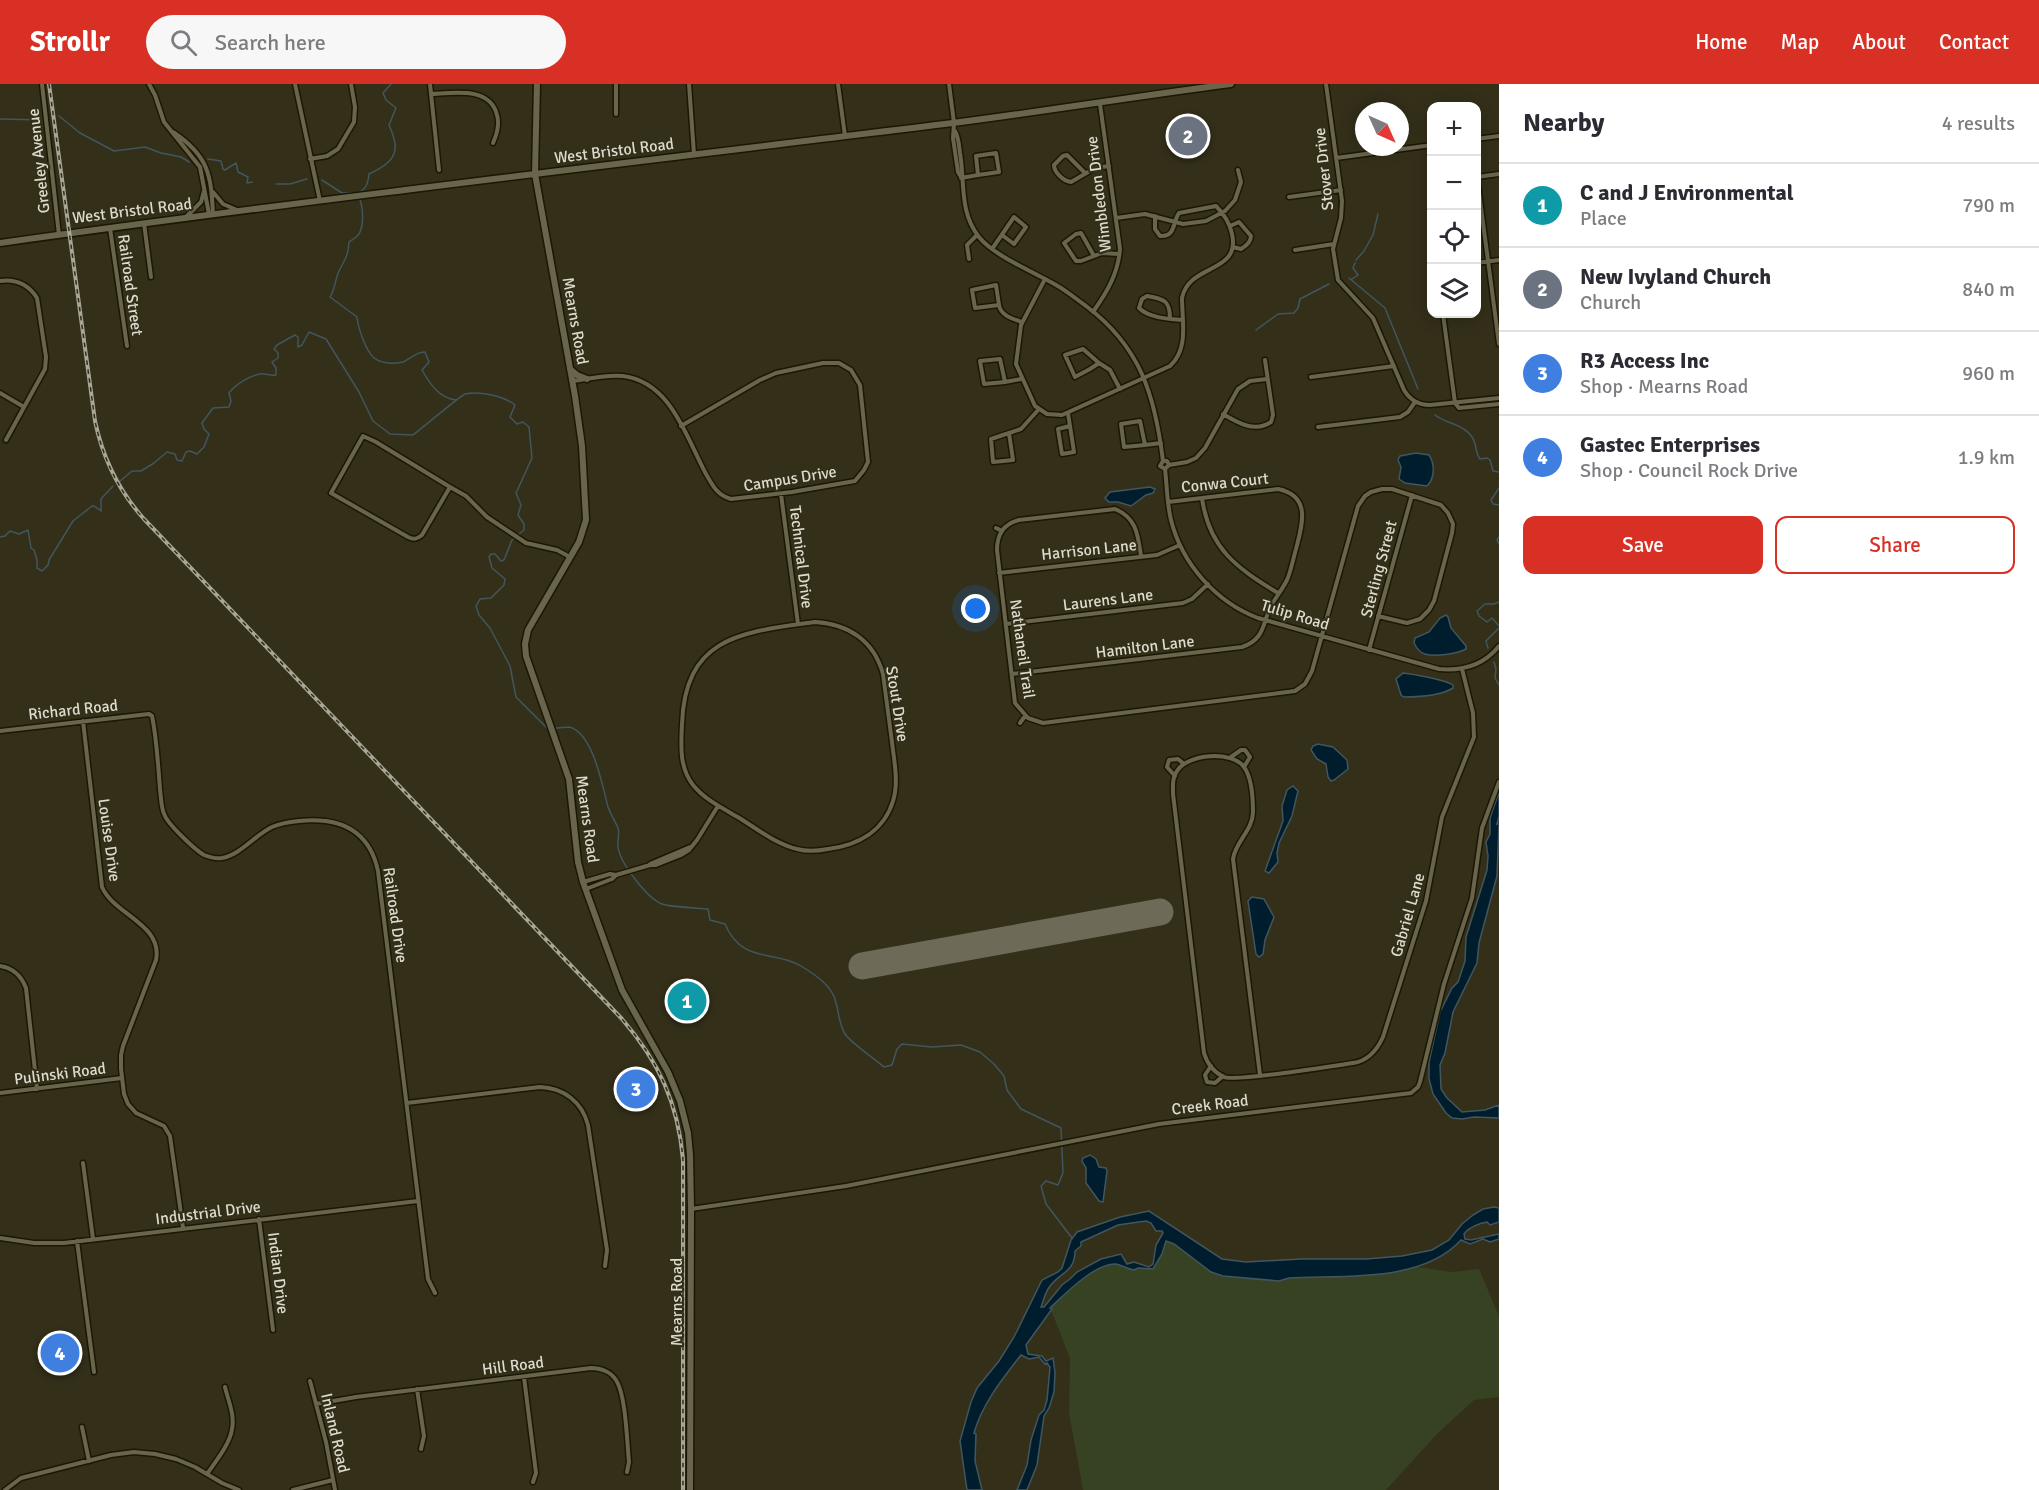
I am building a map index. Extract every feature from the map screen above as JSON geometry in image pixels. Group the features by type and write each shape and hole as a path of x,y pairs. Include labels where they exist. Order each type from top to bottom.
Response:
{"street":[{"name":"Greeley Avenue","path":"42,84 59,235"},
{"path":"149,84 161,116 200,167 211,215"},
{"path":"295,84 320,201"},
{"path":"310,159 327,156 338,149 354,122 355,107 351,84"},
{"path":"430,84 439,170"},
{"name":"Mearns Road","path":"537,84 535,174 580,426 586,511 583,534 534,617 526,638 528,664 569,778 578,862 584,885 622,990 668,1072 680,1101 689,1140 691,1209 690,1490"},
{"path":"616,84 616,114"},
{"path":"688,84 694,154"},
{"path":"838,84 844,136"},
{"path":"949,84 963,171 967,214 977,235 992,249 1064,290 1109,326 1124,345 1144,378 1155,407 1163,461 1167,461 1169,465"},
{"name":"West Bristol Road","path":"0,243 109,227 954,123 1100,104 1196,86 1231,84"},
{"name":"Stover Drive","path":"1326,84 1341,190 1341,218 1334,244 1338,280 1373,318 1404,390 1415,402"},
{"path":"431,94 472,94 489,101 496,111 498,124 493,142"},
{"name":"Wimbledon Drive","path":"1093,312 1111,286 1119,254 1100,104"},
{"path":"170,130 181,137 204,162 215,197 223,204 241,211"},
{"path":"1481,138 1499,136"},
{"path":"1336,158 1427,146"},
{"path":"962,178 978,176 999,172 996,153 976,156 978,176"},
{"path":"1085,173 1066,155 1053,168 1067,182 1073,182 1095,168 1109,166"},
{"path":"1116,218 1145,214 1175,223 1197,223 1221,213 1237,197 1241,177 1238,170"},
{"path":"1481,176 1499,174"},
{"path":"186,218 201,202 205,188"},
{"path":"211,215 212,189"},
{"path":"1289,197 1341,190"},
{"path":"1045,279 1022,322 1015,361 1031,401 1039,409 1053,416 1068,412 1170,366 1177,359 1183,344 1182,295 1186,286 1196,276 1223,263 1233,247 1230,226 1219,209 1213,206 1182,212 1177,216 1171,233 1161,236 1153,226 1155,216"},
{"path":"1481,208 1499,344"},
{"path":"992,249 1014,217 1026,226 1014,244 1002,236"},
{"path":"1230,226 1239,222 1251,236 1244,248 1233,247"},
{"path":"144,224 151,277"},
{"name":"Railroad Street","path":"109,227 127,346"},
{"path":"1094,256 1081,233 1064,243 1076,261 1102,254 1119,254"},
{"path":"969,259 967,245 977,235"},
{"path":"1295,250 1334,244"},
{"path":"1481,262 1499,260"},
{"path":"0,280 14,280 26,285 32,291 39,305 46,365 44,374 6,440"},
{"path":"999,305 975,308 972,290 996,285 999,305 999,309 1005,315 1022,322"},
{"path":"1170,319 1170,308 1165,301 1147,296 1142,299 1141,310 1152,315 1170,319 1182,320"},
{"path":"1444,318 1455,403 1459,408 1499,404"},
{"path":"1099,363 1075,377 1065,355 1083,349 1110,370 1120,389"},
{"path":"1005,382 1000,358 980,361 984,384 1005,382 1021,379"},
{"path":"1223,414 1245,426 1264,426 1273,420 1264,360"},
{"name":"Campus Drive","path":"573,381 622,376 644,382 663,396 715,490 722,496 738,500 855,481 864,470 868,456 861,386 851,370 839,363 823,363 760,380 681,426"},
{"path":"1311,377 1394,366"},
{"path":"570,369 587,379"},
{"path":"1165,470 1169,465 1187,462 1200,454 1234,393 1242,385 1250,381 1267,379"},
{"path":"0,393 24,406"},
{"path":"1318,427 1400,417 1408,412 1415,402 1428,405 1499,398"},
{"path":"1009,433 1013,460 993,462 991,439 1009,433 1021,429 1039,409"},
{"path":"1068,412 1074,452 1062,454 1058,429 1070,426"},
{"path":"1145,445 1140,421 1121,424 1124,447 1145,445 1161,443"},
{"path":"450,487 422,535 413,539 331,493 363,436 466,496 487,517 526,543 557,550 571,557"},
{"name":"Tulip Road","path":"1163,461 1160,466 1165,470 1171,519 1180,545 1192,566 1208,584 1232,604 1254,616 1438,669 1462,669 1485,659 1499,646"},
{"name":"Conwa Court","path":"1168,502 1278,489 1296,499 1302,509 1303,522 1288,576 1271,606 1267,620"},
{"name":"Nathaneil Trail","path":"1002,531 997,546 999,573 1015,703 1025,716 1033,721 1043,723 1291,693 1308,681 1358,506 1362,499 1371,492 1382,489 1412,495 1441,505 1452,520 1453,528 1429,610 1420,619 1402,623 1378,616"},
{"name":"Technical Drive","path":"781,494 798,624"},
{"name":"Sterling Street","path":"1369,650 1412,495"},
{"path":"1202,498 1208,526 1227,555 1242,570 1278,594"},
{"path":"996,528 1002,531 1010,523 1019,520 1115,509 1128,517 1136,527 1141,556"},
{"name":"Harrison Lane","path":"999,573 1160,554 1180,545"},
{"name":"Laurens Lane","path":"1006,624 1183,603 1196,596 1208,584"},
{"name":"Hamilton Lane","path":"1012,674 1242,647 1259,637 1267,620"},
{"name":"Stout Drive","path":"823,623 846,628 865,641 876,656 884,676 896,778 891,807 881,824 860,840 838,848 801,850 788,846 718,806 695,788 682,762 682,705 688,683 707,655 730,638 798,624 823,623"},
{"name":"Gabriel Lane","path":"1260,1075 1233,859 1235,850 1252,818 1249,782 1244,767 1250,757 1245,750 1241,750 1231,757 1199,758 1184,764 1178,759 1169,760 1167,767 1174,776 1173,794 1204,1053 1210,1066 1205,1075 1207,1082 1215,1083 1223,1076 1229,1078 1260,1075 1360,1062 1378,1048 1426,901 1442,817 1474,736 1473,713 1462,669"},
{"name":"Richard Road","path":"0,731 149,714"},
{"name":"Railroad Drive","path":"149,714 153,719 165,816 200,853 211,858 225,857 281,823 317,819 334,821 348,827 361,837 374,856 378,871 428,1280 435,1293"},
{"path":"1020,723 1025,716"},
{"name":"Louise Drive","path":"83,721 102,887 109,898 148,930 156,946 156,960 122,1051 122,1078 126,1101 132,1110 160,1123 170,1136 183,1228"},
{"path":"1231,757 1244,767"},
{"path":"1174,776 1184,764"},
{"name":"Creek Road","path":"691,1209 837,1188 1159,1124 1401,1096 1414,1091 1420,1082 1444,984 1469,910 1482,828 1499,782"},
{"path":"584,885 612,879 625,872 672,860 686,852 707,826 718,806"},
{"path":"0,966 10,968 26,987 37,1089"},
{"path":"1210,1066 1223,1076"},
{"name":"Pulinski Road","path":"0,1094 122,1078"},
{"path":"407,1103 540,1087 555,1089 571,1097 580,1107 588,1125 607,1251 605,1266"},
{"path":"83,1163 93,1239"},
{"name":"Industrial Drive","path":"0,1238 46,1244 418,1201"},
{"name":"Indian Drive","path":"259,1219 273,1330"},
{"path":"77,1241 94,1372"},
{"name":"Hill Road","path":"316,1404 417,1389 591,1368 601,1369 613,1376 619,1386 629,1462 627,1472"},
{"path":"524,1377 536,1473 533,1482"},
{"name":"Inland Road","path":"310,1381 335,1490"},
{"path":"207,1474 229,1438 233,1427 225,1387"},
{"path":"417,1389 424,1436 421,1449"},
{"path":"82,1427 89,1461"},
{"path":"5,1490 21,1478 122,1453 148,1453 176,1459 240,1490"},
{"path":"293,1490 333,1480"}],"green space":[{"path":"1166,1239 1239,1275 1410,1266 1452,1272 1479,1269 1499,1316 1499,1397 1474,1400 1437,1434 1386,1490 1083,1490 1069,1413 1070,1358 1049,1305 1079,1276 1113,1261 1131,1267 1152,1268"}],"water":[{"path":"1416,453 1429,455 1432,463 1433,475 1427,486 1405,483 1399,479 1401,467 1398,460 1400,456"},
{"path":"1150,487 1155,489 1153,493 1146,495 1131,506 1109,502 1105,498 1110,492"},
{"path":"1446,615 1451,628 1466,649 1440,655 1421,652 1414,643 1415,638 1429,632 1440,618"},
{"path":"1403,673 1444,681 1453,685 1453,688 1436,694 1404,697 1401,695 1396,679"},
{"path":"1318,744 1333,747 1347,760 1348,769 1334,780 1331,781 1328,777 1326,764 1317,759 1311,750"},
{"path":"1293,786 1298,791 1292,816 1279,843 1278,862 1269,873 1265,871 1283,821 1282,806 1287,790"},
{"path":"1499,792 1497,876 1479,943 1477,963 1453,1012 1445,1053 1440,1065 1441,1089 1462,1112 1485,1110 1499,1105 1499,1118 1452,1118 1433,1094 1429,1079 1429,1062 1440,1012 1452,988 1458,982 1465,961 1466,937 1487,870 1486,842 1490,834 1490,818"},
{"path":"1252,897 1264,899 1274,917 1265,940 1263,954 1259,957 1256,954 1248,901"},
{"path":"1090,1155 1096,1159 1099,1167 1106,1168 1107,1171 1103,1202 1099,1201 1086,1183 1086,1168 1082,1161"},
{"path":"1499,1208 1499,1222 1490,1225 1487,1222 1474,1226 1464,1234 1465,1239 1471,1240 1499,1234 1499,1239 1490,1242 1483,1239 1470,1244 1461,1240 1445,1254 1425,1264 1381,1274 1289,1278 1279,1281 1223,1276 1211,1272 1174,1244 1166,1241 1162,1254 1153,1269 1134,1270 1116,1264 1099,1268 1081,1280 1050,1308 1052,1309 1026,1345 1028,1354 1042,1356 1046,1361 1053,1358 1055,1373 1054,1392 1044,1416 1037,1465 1027,1490 1017,1490 1027,1465 1031,1440 1039,1415 1044,1410 1047,1400 1050,1367 1039,1357 1029,1359 1021,1355 994,1392 978,1422 974,1433 976,1434 975,1461 982,1490 967,1490 960,1441 971,1402 977,1388 999,1361 1014,1337 1042,1280 1062,1268 1071,1240 1077,1232 1120,1217 1149,1211 1222,1259 1246,1262 1366,1259 1402,1256 1432,1250 1449,1240 1462,1224 1483,1209","holes":["1146,1221 1151,1223 1156,1231 1163,1233 1156,1245 1153,1264 1149,1267 1134,1262 1127,1264 1121,1254 1101,1259 1077,1272 1062,1285 1044,1307 1041,1307 1052,1283 1069,1269 1075,1251 1081,1246 1081,1242 1118,1225"]}],"waterway":[{"path":"356,193 366,187 369,174 385,165 395,152 394,139 389,125 396,108 386,100 383,93 391,84"},
{"path":"59,116 80,133 114,151 145,147 181,157 189,162"},
{"path":"0,119 43,120"},
{"path":"208,159 221,161 225,170 236,163 238,172 248,177 247,183 252,182"},
{"path":"276,184 290,184 307,179"},
{"path":"322,180 342,193 356,193"},
{"path":"359,197 362,214 361,228 358,235 349,242 330,297 357,317 363,339 374,358 385,362 400,363 418,353 425,352 429,362 422,370 428,380 440,393 456,400"},
{"path":"1356,260 1373,235 1378,214"},
{"path":"1352,279 1358,275 1353,268 1355,263"},
{"path":"1349,278 1385,308 1418,389"},
{"path":"1256,330 1278,314 1294,313 1300,299 1329,284"},
{"path":"119,482 132,471 141,471 167,452 175,454 177,460 182,461 186,452 197,454 204,447 209,434 202,423 213,408 229,407 231,401 229,393 247,379 260,374 276,375 276,368 272,362 278,358 278,353 274,349 277,345 295,335 298,337 298,347 302,345 309,332 326,339 359,392 373,421 390,434 413,435 465,394 485,394 510,402 515,405 510,417 517,424 523,422 529,427 532,458 516,493 521,505 518,515 524,524 524,530 512,540 504,560 501,561 495,554 489,557 492,568 505,579 504,585 491,598 480,599 476,606 479,615 490,628 510,666 516,697 547,728"},
{"path":"1435,415 1469,433 1474,440 1480,459 1490,460 1493,471 1499,472"},
{"path":"0,537 10,531 19,534 28,530 31,548 37,560 37,568 42,571 48,565 73,521 92,506 101,511 101,499 113,486"},
{"path":"1499,488 1491,500 1493,504 1499,505"},
{"path":"1499,537 1497,540 1499,544"},
{"path":"1499,602 1485,604 1477,611 1479,616 1487,622 1492,618 1499,626"},
{"path":"1488,648 1486,641 1499,628"},
{"path":"1494,662 1495,678 1499,685"},
{"path":"555,728 569,727 585,739 596,762 608,807 618,828 620,854 635,879 649,895 662,904 708,909 710,920 725,924 732,937 741,946 795,963 815,975 832,992 845,1034 884,1067 892,1065 897,1049 902,1044 932,1047 961,1045 980,1052 994,1064 1004,1076 1007,1090 1021,1109 1061,1128 1063,1173 1058,1185 1046,1181 1041,1186 1046,1204 1072,1238"}],"runway":[{"path":"862,966 1160,912"}],"railway":[{"path":"49,84 95,421 102,448 119,485 144,519 622,1019 646,1051 665,1084 677,1120 683,1160 683,1490"}],"place":[{"name":"New Ivyland Church","path":"1188,136"},
{"name":"C and J Environmental","path":"687,1001"},
{"name":"R3 Access Inc","path":"636,1089"},
{"name":"Gastec Enterprises","path":"60,1353"}]}
